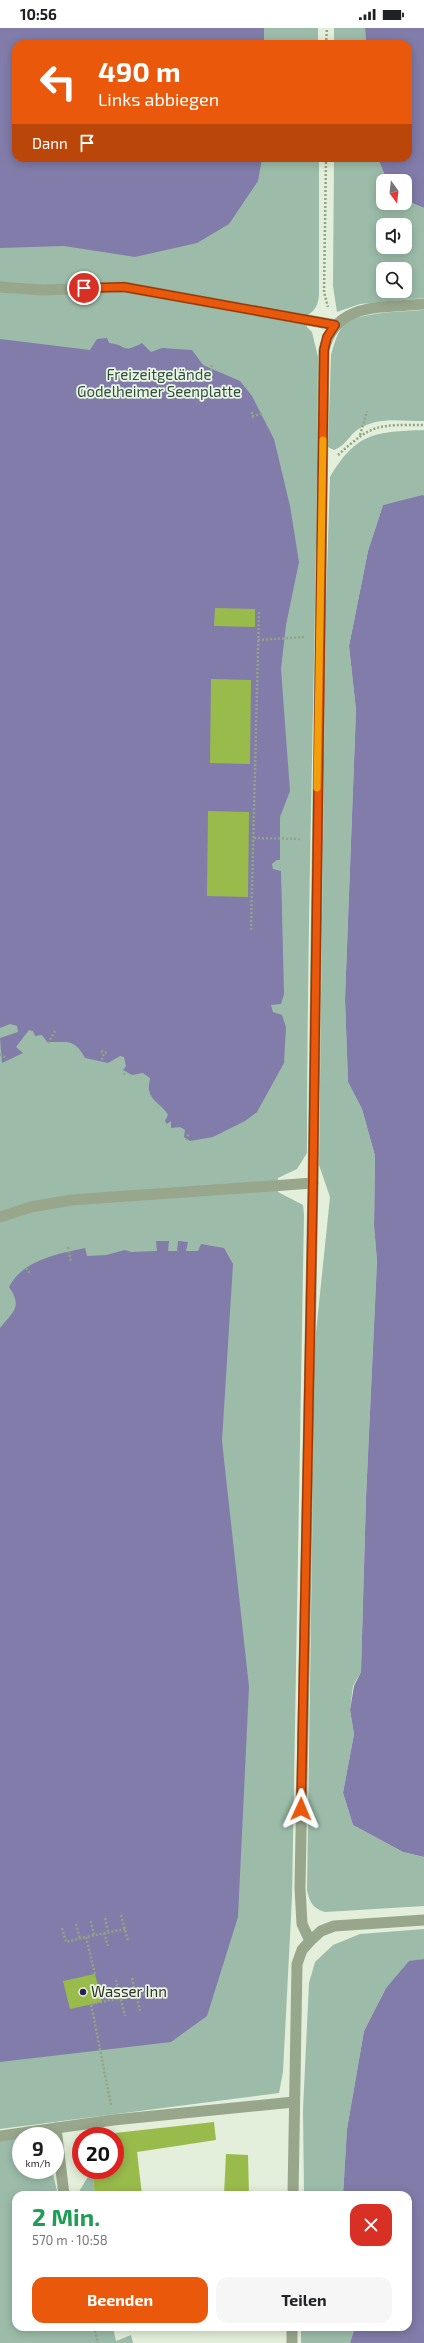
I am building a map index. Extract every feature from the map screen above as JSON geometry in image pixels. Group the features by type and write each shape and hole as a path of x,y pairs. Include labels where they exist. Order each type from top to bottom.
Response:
{"lane":[{"path":"0,287 43,290 124,287 335,325"},
{"path":"310,1941 302,1924 300,1888 313,1183 324,350 327,337 342,318 360,310 424,304"},
{"path":"0,1217 31,1207 70,1200 313,1183"},
{"path":"293,2191 298,1964 302,1950 321,1931 334,1926 424,1920"},
{"path":"63,2127 113,2120 294,2102"},
{"path":"0,2136 12,2134"},
{"path":"62,2179 64,2191"},
{"path":"292,2331 292,2343"}],"path":[{"path":"326,40 327,28"},
{"path":"326,162 324,292 335,325"},
{"path":"211,371 212,364"},
{"path":"360,435 367,411"},
{"path":"252,412 253,417 262,414"},
{"path":"322,459 336,457 360,435 379,426 424,425"},
{"path":"251,930 259,610"},
{"path":"258,640 302,638"},
{"path":"254,838 297,839"},
{"path":"48,1043 55,1031"},
{"path":"102,1060 104,1052"},
{"path":"0,1054 7,1059"},
{"path":"124,1075 126,1071"},
{"path":"186,1140 189,1133"},
{"path":"68,1247 71,1262"},
{"path":"26,1268 31,1275"},
{"path":"121,1915 128,1941"},
{"path":"105,1918 108,1932"},
{"path":"91,1921 94,1935"},
{"path":"76,1924 80,1939"},
{"path":"62,1928 66,1942 125,1929"},
{"path":"104,1933 108,1946"},
{"path":"86,1937 95,1974"},
{"path":"132,1978 140,2011"},
{"path":"116,1980 125,2016"},
{"path":"113,2120 91,2004 149,1992"},
{"path":"95,2331 98,2343"}],"green space":[{"name":"Freizeitgelände Godelheimer Seenplatte","path":"0,28 318,28 318,40 12,40 12,162 319,162 319,295 316,306 308,315 307,327 312,332 318,357 307,1054 307,1153 297,1169 278,1178 278,1192 303,1205 304,1215 292,1897 283,2072 279,2093 0,2129"},
{"path":"334,28 365,28 366,40 334,40"},
{"path":"334,162 380,162 384,174 376,174 376,210 412,210 412,203 424,208 424,298 360,304 337,312 333,286"},
{"path":"424,310 424,421 389,420 373,423 357,430 338,448 334,450 328,447 331,355 336,338 342,327 352,320 372,314"},
{"path":"424,430 424,496 383,505 368,551 349,646 356,710 345,999 348,1082 362,1109 375,1156 374,1226 377,1261 366,1497 361,1672 353,1686 350,1710 354,1734 343,1793 353,1825 403,1852 424,1857 424,1906 325,1912 317,1909 312,1904 307,1890 315,1342 330,1197 319,1165 326,603 330,477 349,451 369,437 392,432"},
{"path":"424,1929 424,1959 409,1962 386,1988 364,2031 347,2129 343,2191 304,2191 303,2110 309,1983 315,1962 333,1945 360,1934"},
{"path":"12,2139 12,2179 54,2179 57,2191 12,2191 12,2331 114,2331 116,2341 131,2335 133,2343 0,2343 0,2140"},
{"path":"87,2179 93,2179 95,2191 79,2191"},
{"path":"301,2331 354,2331 350,2343 301,2343"}],"shaded area":[{"path":"0,28 264,28 264,40 12,40 12,162 261,162 258,181 229,224 197,243 135,257 64,246 0,248"},
{"path":"365,28 424,28 424,208 412,203 412,174 384,174 380,162 412,162 412,40 366,40"},
{"path":"107,338 109,343 119,345 127,349 142,343 151,352 162,348 192,350 203,365 240,381 252,396 274,439 290,506 299,562 286,625 281,669 290,791 280,817 280,860 277,860 272,864 273,869 281,871 284,994 281,1004 271,1005 273,1012 282,1015 286,1027 284,1063 257,1112 245,1121 213,1137 190,1141 184,1137 185,1130 180,1127 171,1128 171,1121 167,1124 165,1121 168,1115 150,1094 150,1078 143,1073 132,1075 123,1070 126,1066 124,1057 120,1056 108,1063 85,1058 77,1047 69,1042 47,1042 42,1035 35,1036 33,1031 29,1030 16,1047 23,1053 2,1063 0,1038 18,1032 17,1026 10,1024 0,1028 0,339 90,350 97,339"},
{"path":"423,495 424,1857 403,1852 353,1825 343,1793 354,1734 350,1710 354,1686 361,1672 366,1497 377,1261 374,1226 375,1156 362,1109 348,1082 345,999 356,710 349,646 368,551 383,505"},
{"path":"156,1241 169,1241 168,1251 177,1251 178,1241 188,1242 186,1251 198,1251 201,1244 224,1248 233,1264 222,1441 249,1687 238,1917 207,2016 171,2042 0,2062 0,1328 15,1309 16,1305 9,1287 23,1270 32,1264 52,1256 85,1248 87,1256 106,1255 125,1250 131,1252 157,1251"},
{"path":"424,1959 424,2343 350,2343 354,2331 412,2331 412,2191 343,2191 347,2129 364,2031 386,1988 409,1961"}],"building":[{"path":"215,608 255,609 255,627 214,626"},
{"path":"211,679 251,680 250,764 210,763"},
{"path":"208,811 249,812 248,897 207,896"},
{"name":"Wasser Inn","path":"95,1974 102,2002 70,2009 63,1981"},
{"path":"214,2122 216,2140 137,2152 142,2191 95,2191 93,2179 124,2179 124,2132"},
{"path":"226,2154 248,2155 249,2191 224,2191"}],"slow traffic":[{"path":"317,788 323,440"}],"place":[{"name":"Wasser Inn","path":"83,1992"}],"route":[{"path":"84,288 124,287 335,325 327,337 324,350 316,839 313,1183 301,1809"}]}
